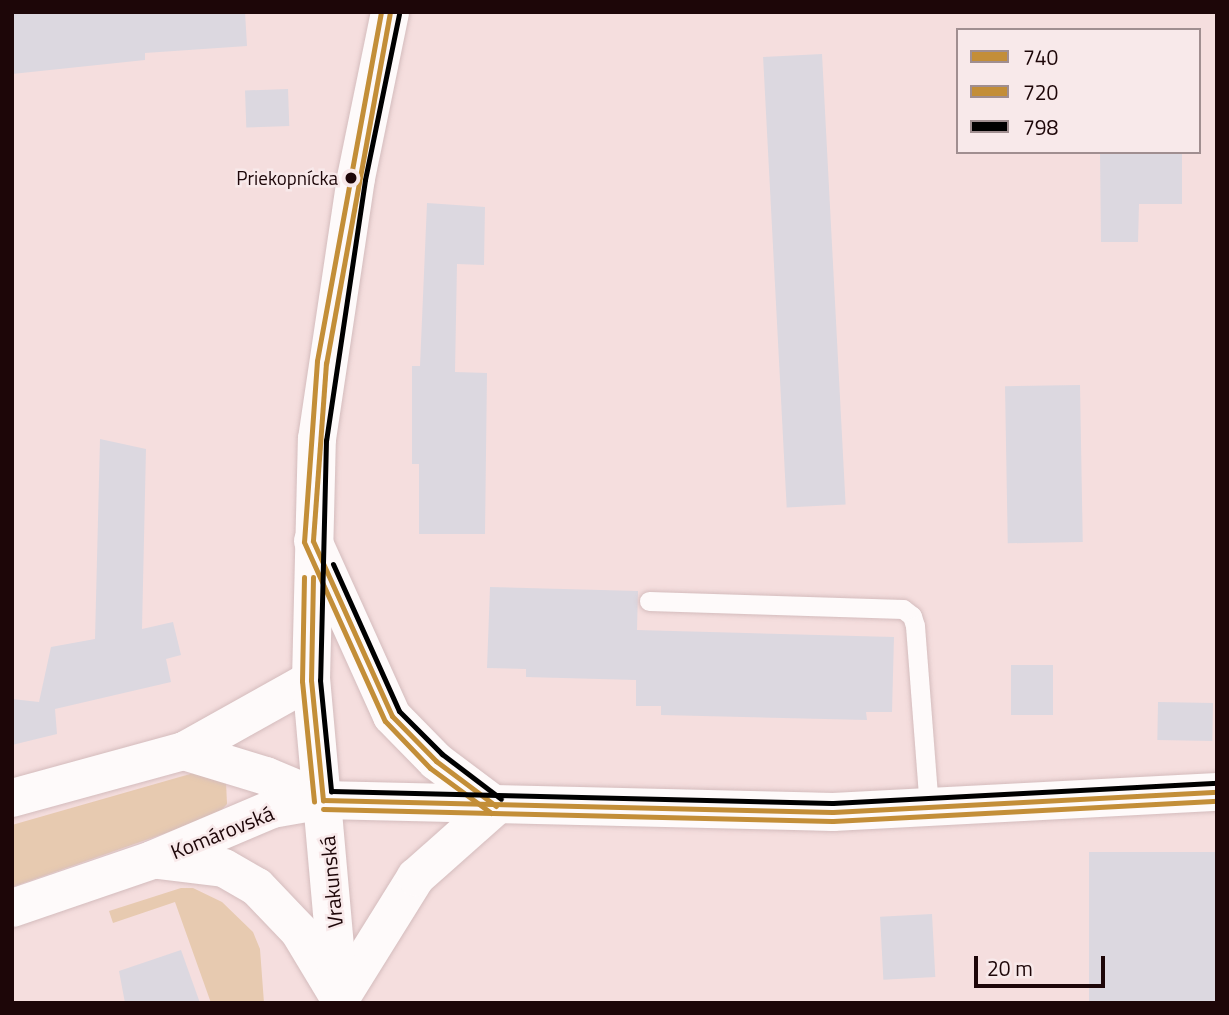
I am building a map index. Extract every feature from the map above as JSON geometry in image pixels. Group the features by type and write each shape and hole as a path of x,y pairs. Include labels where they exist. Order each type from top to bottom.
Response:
{"street":[{"name":"Vrakunská","path":"340,1001 311,680 313,541 326,363 390,12"},
{"path":"313,541 392,716 436,761 496,806"},
{"path":"12,798 184,751 311,680"},
{"name":"Komárovská","path":"184,751 267,776 323,800"},
{"path":"323,800 833,812 1217,792"},
{"name":"Komárovská","path":"12,908 152,860 272,810 323,800"},
{"path":"152,860 225,869 257,887 299,931 340,1001 416,877 496,806"}],"lane":[{"path":"649,601 904,609 912,616 915,626 929,808"}],"shaded area":[{"path":"204,770 226,782 227,804 217,815 12,887 12,825"},
{"path":"181,888 193,888 222,902 253,932 260,949 264,1003 211,1003 175,902 113,923 109,911"}],"building":[{"path":"12,12 245,12 247,46 145,53 145,60 12,74"},
{"path":"822,54 846,504 787,507 763,57"},
{"path":"288,89 289,126 246,127 245,91"},
{"path":"1100,154 1182,154 1182,204 1139,204 1138,242 1101,242"},
{"path":"427,203 485,207 484,265 457,264 455,372 487,373 485,534 419,534 419,464 412,464 412,366 420,366"},
{"path":"1080,385 1083,542 1008,543 1005,386"},
{"path":"100,439 146,449 142,629 173,622 181,655 166,659 171,682 55,709 57,734 12,745 12,699 39,702 51,647 95,639"},
{"path":"490,587 638,591 637,630 894,637 892,712 866,712 867,720 661,715 661,706 636,706 636,680 526,677 526,669 487,668"},
{"path":"1011,665 1053,665 1053,715 1011,715"},
{"path":"1158,702 1213,703 1212,741 1157,740"},
{"path":"1089,852 1217,852 1217,1003 1089,1003"},
{"path":"932,914 935,977 883,980 880,917"},
{"path":"181,950 200,1003 125,1003 119,971"}],"transit line":[{"name":"720","path":"381,12 317,361 304,542 385,721 430,768 491,813"},
{"name":"740","path":"390,12 326,363 313,541 392,716 436,761 496,806"},
{"name":"798","path":"399,14 365,180 326,440 320,680 331,791 833,803 1217,783"},
{"name":"798","path":"333,564 399,711 442,754 501,799"},
{"name":"720","path":"304,577 302,681 314,801"},
{"name":"740","path":"313,577 311,680 323,800"},
{"name":"740","path":"323,800 833,812 1217,792"},
{"name":"720","path":"323,809 833,821 1217,801"}],"place":[{"name":"Priekopnícka","path":"351,178"}]}
